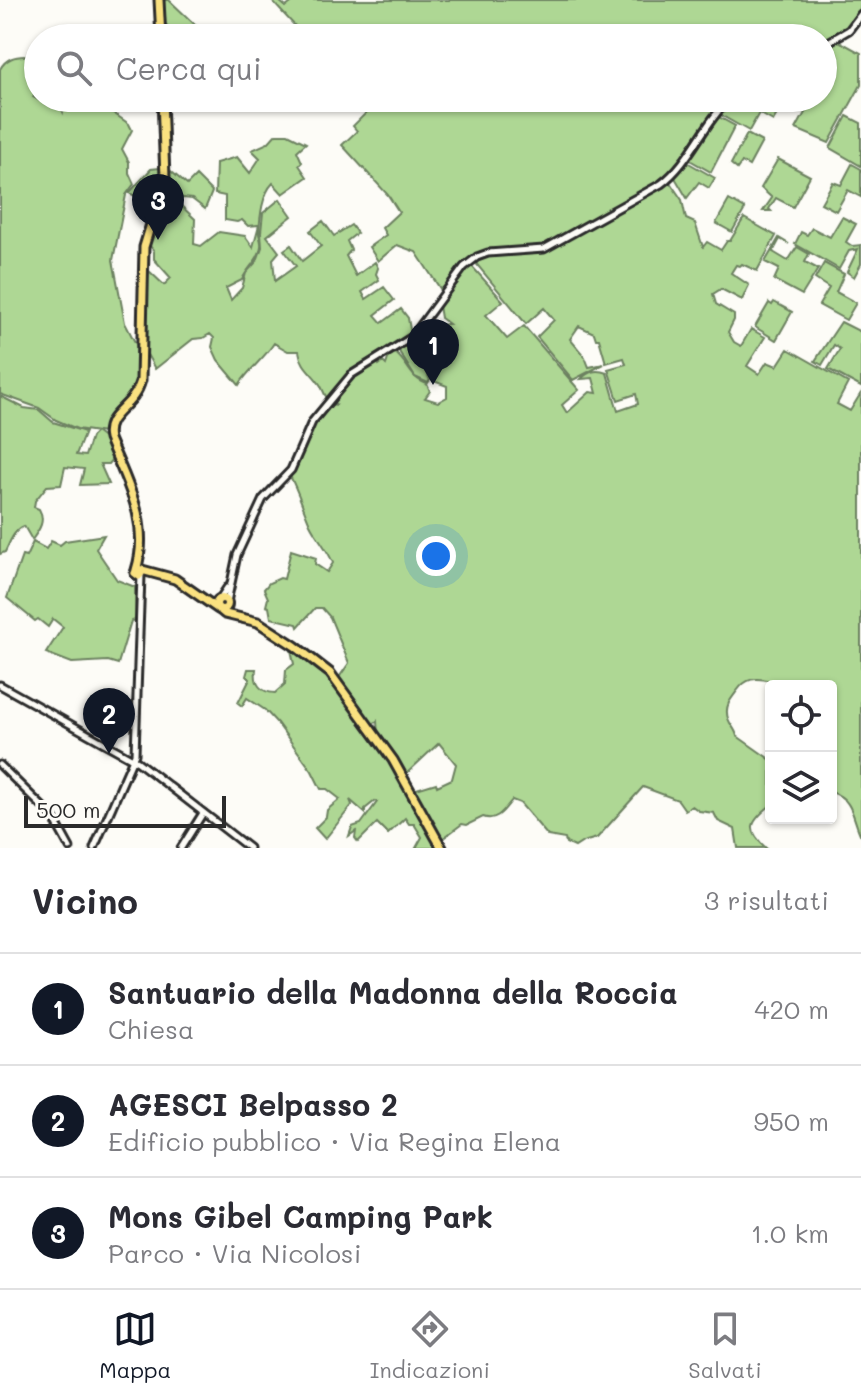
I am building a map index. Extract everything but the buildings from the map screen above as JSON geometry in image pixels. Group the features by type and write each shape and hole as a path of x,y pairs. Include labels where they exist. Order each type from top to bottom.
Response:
{"main road":[{"path":"159,0 160,24"},
{"path":"163,112 165,178 144,247 141,380 133,400 112,419 107,428 137,506 139,572 175,579 207,600 221,604 228,615 255,621 330,673 393,760 442,848"}],"street":[{"path":"837,37 849,30 861,14"},
{"path":"221,604 237,555 263,499 291,470 312,422 351,375 412,337 464,267 477,257 488,253 528,252 550,247 661,184 677,170 718,112"},
{"path":"94,848 135,754 139,572"},
{"path":"0,685 132,761 249,848"},
{"path":"0,765 53,817 70,848"},
{"path":"181,848 203,813"}],"green space":[{"path":"161,0 169,0 194,24 165,24 162,21"},
{"path":"271,0 278,0 286,7 295,0 861,0 854,21 837,35 837,24 293,24"},
{"path":"837,40 861,53 861,85 829,143 796,129 805,112 837,112"},
{"path":"24,56 24,112 112,112 129,124 132,130 122,149 129,162 129,173 134,184 126,195 113,260 125,323 139,350 138,383 122,408 105,422 105,433 77,429 39,408 0,394 0,69 13,58"},
{"path":"367,112 718,112 677,167 661,183 548,246 478,254 443,293 416,252 397,245 378,261 369,247 386,235 382,228 399,212 388,195 342,145 357,131 353,126"},
{"path":"778,112 773,121 759,113 749,131 719,114"},
{"path":"717,116 735,126 711,172 688,159"},
{"path":"847,116 861,123 861,166 830,148"},
{"path":"276,134 288,134 306,143 297,151 302,162 299,165 307,177 283,194 273,183 269,188 261,213 260,251 256,259 247,271 242,280 226,288 231,300 242,288 246,273 257,261 262,247 263,213 280,199 292,216 267,236 279,252 273,259 275,281 296,266 284,250 291,245 302,261 321,246 310,231 323,221 334,236 351,225 357,233 347,241 351,250 346,256 356,276 375,262 378,268 376,274 379,280 362,292 366,299 384,287 394,300 375,315 382,323 401,309 408,318 411,335 357,367 327,398 302,361 299,351 288,351 274,343 239,385 218,360 212,347 214,338 210,334 193,339 155,369 144,349 147,269 164,285 171,278 154,259 154,251 147,242 158,207 176,213 175,208 160,202 166,167 187,185 196,176 212,192 205,209 192,199 183,198 177,202 195,219 194,244 201,246 219,232 245,236 253,247 259,225 248,226 242,220 225,220 225,196 215,194 216,163 237,157 250,173 260,158 252,150 268,143"},
{"path":"747,134 762,142 749,166 742,162 737,169 731,164"},
{"path":"778,159 810,176 793,207 776,198 769,209 771,211 763,211 772,198 761,188"},
{"path":"687,162 715,178 709,188 699,182 687,198 674,176"},
{"path":"852,164 861,169 861,197 848,190 836,211 821,203 833,182 841,185"},
{"path":"164,165 155,206 129,193 151,169"},
{"path":"669,181 682,200 686,219 695,223 703,247 707,242 721,250 744,218 776,236 757,271 742,264 736,265 731,273 749,285 742,300 721,289 713,294 716,304 734,315 728,332 734,342 741,346 751,329 765,337 747,366 759,374 767,362 777,366 788,349 848,383 837,404 850,411 861,393 861,836 848,804 837,794 837,680 756,679 740,687 727,707 727,713 737,736 765,756 765,810 755,821 753,830 766,848 738,848 735,829 718,821 714,813 699,811 692,806 685,810 678,800 643,787 597,838 575,847 566,843 565,839 548,836 520,803 512,800 496,816 462,824 442,839 413,790 436,783 437,786 452,779 456,764 439,743 405,775 378,735 377,721 372,725 338,679 349,663 330,617 322,608 315,608 298,627 297,624 271,618 264,589 269,583 284,579 291,550 316,558 315,564 327,572 333,563 310,524 290,476 314,423 329,404 337,405 331,401 357,374 377,361 379,365 383,362 386,365 389,356 395,353 416,378 427,384 430,391 425,398 438,402 447,397 447,386 431,380 414,338 416,336 430,349 438,325 449,324 441,318 439,306 470,264 503,301 486,315 507,339 524,326 579,390 562,405 567,413 590,392 597,393 593,378 581,379 596,371 607,373 618,411 638,404 636,394 618,400 608,369 626,364 624,358 606,363 599,339 579,326 570,339 589,367 604,364 573,380 537,337 554,320 544,308 526,324 474,261 490,255 547,251"},
{"path":"729,200 745,209 732,232 716,223"},
{"path":"842,217 856,224 846,242 852,246 861,245 861,264 854,277 847,272 858,249 849,251 839,269 795,244 801,232 807,235 812,228 830,237"},
{"path":"779,238 789,244 780,239 773,252 788,261 797,247 809,254 805,262 818,269 802,295 774,280 779,269 765,262"},
{"path":"824,263 844,274 836,292 856,303 846,320 819,305 829,288 815,279"},
{"path":"774,302 792,312 776,340 755,327 769,303 772,305"},
{"path":"841,322 861,332 861,387 828,369 840,349 834,345 822,365 815,361"},
{"path":"411,342 430,380 428,383 415,377 400,353 399,350"},
{"path":"0,396 24,408 39,410 53,422 85,432 76,455 85,456 91,437 96,432 106,440 114,457 108,464 100,464 109,484 80,485 84,469 65,467 61,485 47,486 35,501 34,507 39,509 42,521 32,540 24,526 14,534 5,552 0,554"},
{"path":"104,535 96,549 117,580 135,587 136,620 131,621 118,664 108,661 72,663 46,653 63,627 53,619 48,627 38,619 35,621 7,598 22,556 26,557 33,542 46,549 51,541 60,545 65,541"},
{"path":"290,645 322,668 390,759 440,848 416,848 422,837 414,824 409,824 405,818 388,834 377,823 358,842 356,831 349,836 352,827 361,824 375,801 365,809 365,813 350,800 352,805 325,839 315,828 326,817 327,810 340,799 327,789 321,789 312,771 265,710 247,698 242,706 238,703 250,679 246,676 248,669 256,669 257,683 265,691 275,693 285,684 286,670 294,664"}],"place":[{"name":"Mons Gibel Camping Park","path":"158,240"},
{"name":"Santuario della Madonna della Roccia","path":"433,385"},
{"name":"AGESCI Belpasso 2","path":"109,754"}]}
